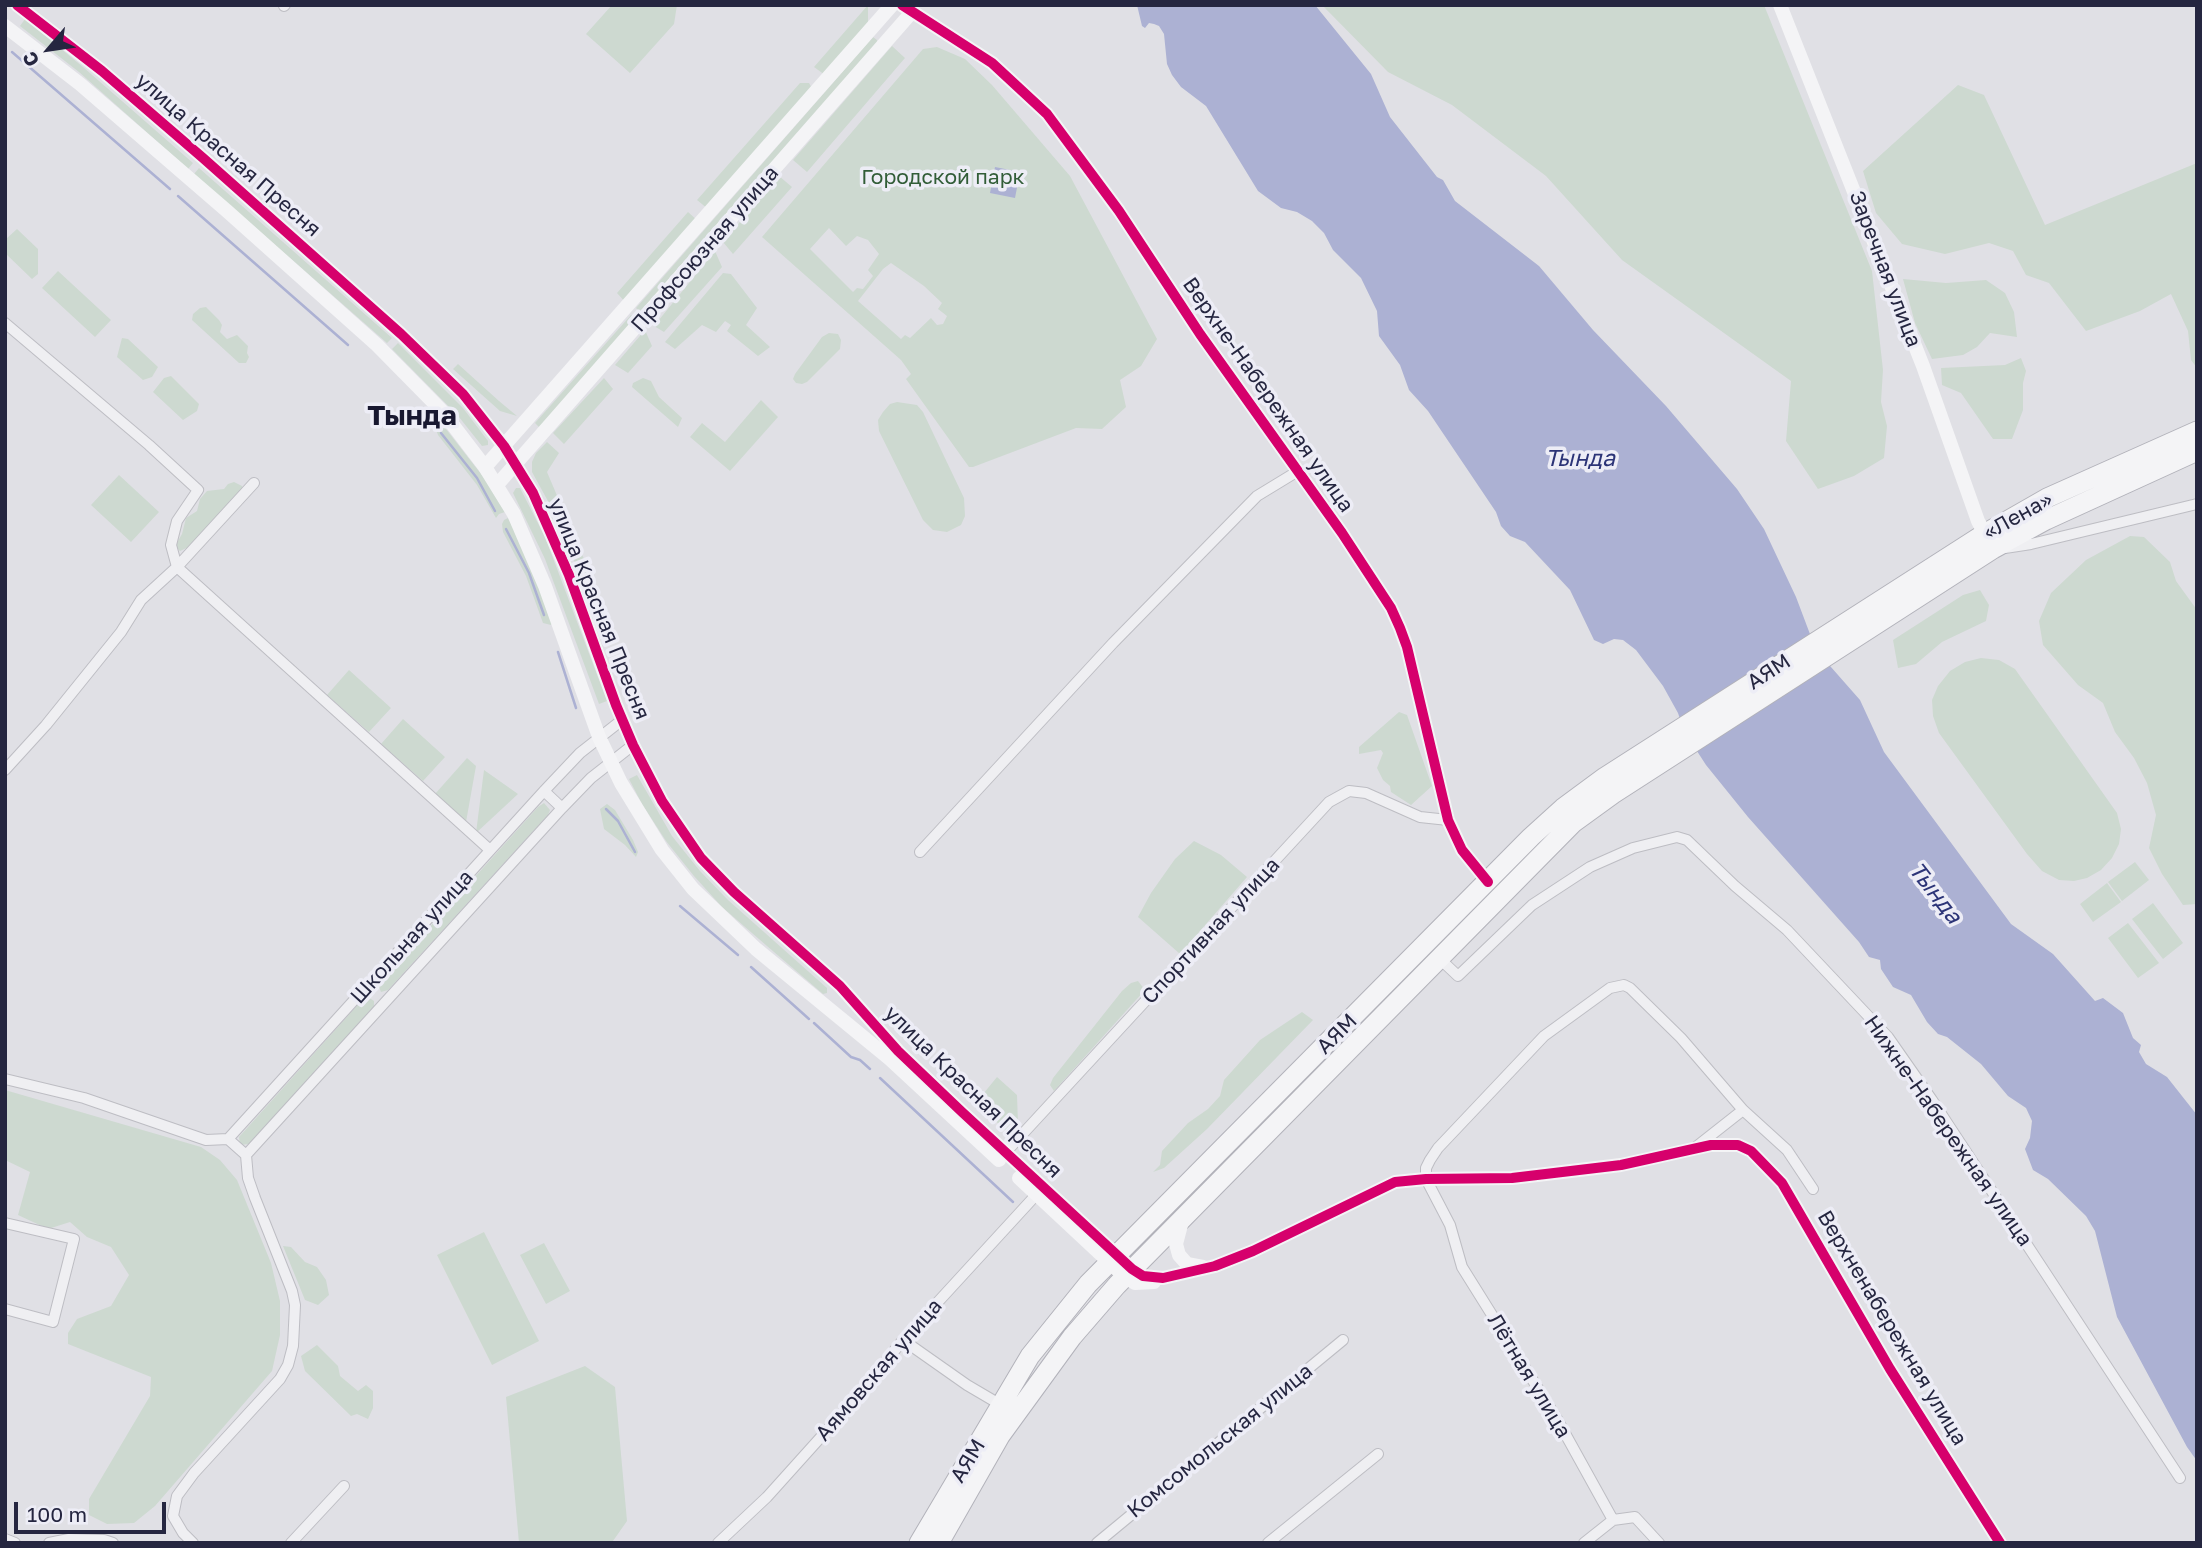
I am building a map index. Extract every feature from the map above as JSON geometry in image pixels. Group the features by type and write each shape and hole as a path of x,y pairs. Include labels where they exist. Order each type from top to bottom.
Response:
{"highway":[{"name":"«Лена»","path":"1854,628 1989,542 2047,498 2197,431"},
{"name":"«Лена»","path":"1989,542 2046,520 2197,451"},
{"name":"АЯМ","path":"919,1543 1030,1356 1049,1330 1112,1258 1563,808 1641,766 1854,628"},
{"name":"АЯМ","path":"939,1543 1011,1420 1072,1337 1128,1273 1573,823 1641,766"}],"street":[{"name":"Профсоюзная улица","path":"485,467 892,5"},
{"name":"Заречная улица","path":"1780,5 1923,366 1989,542"},
{"path":"5,27 18,6"},
{"name":"улица Красная Пресня","path":"18,6 102,71 401,334 463,394 516,463 542,512 569,575 633,745 662,801 701,858 734,892 840,986 898,1051 1112,1258"},
{"name":"Профсоюзная улица","path":"497,485 888,39 907,9"},
{"name":"Верхне-Набережная улица","path":"907,9 992,63 1047,114 1119,211 1200,334 1384,597 1408,648 1448,820 1462,850 1488,882"},
{"path":"874,26 888,39"},
{"name":"улица Красная Пресня","path":"5,27 80,83 227,211 377,345 443,412 497,485 528,543 599,737 647,829 678,870 701,897 789,978 890,1059 1037,1195 1112,1258"},
{"path":"5,323 198,490 177,521 172,545 177,567 490,850"},
{"path":"514,434 529,448"},
{"path":"920,852 1113,643 1257,496 1298,471"},
{"path":"5,770 46,725 121,632 141,600 177,567 254,483"},
{"path":"1989,542 2031,544 2197,504"},
{"name":"Школьная улица","path":"228,1139 544,791 580,753 622,720"},
{"name":"Школьная улица","path":"246,1155 562,808 592,778 633,745"},
{"path":"544,791 562,808"},
{"name":"Спортивная улица","path":"1005,1153 1329,802 1349,792 1366,793 1420,817 1448,820"},
{"name":"Нижне-Набережная улица","path":"1440,959 1458,976 1532,905 1590,867 1633,848 1678,837 1687,840 1787,930 1888,1037 2180,1478"},
{"path":"1426,1179 1426,1168 1438,1148 1544,1036 1585,1004 1617,985 1624,985 1681,1038 1743,1110 1787,1150 1813,1189"},
{"path":"367,987 384,1002"},
{"path":"5,1079 84,1098 206,1140 228,1139 246,1155 248,1178 254,1198 292,1291 295,1314 293,1346 289,1365 280,1379 194,1473 177,1496 173,1516 193,1543"},
{"path":"1112,1258 1128,1273 1148,1277 1176,1277 1253,1251 1395,1182 1512,1178 1621,1165 1693,1150 1743,1110"},
{"name":"Верхненабережная улица","path":"1693,1150 1725,1144 1738,1145 1751,1151 1782,1183 1890,1369 2000,1543"},
{"name":"Лётная улица","path":"1426,1179 1450,1225 1462,1266 1557,1419 1613,1520"},
{"name":"Аямовская улица","path":"718,1543 767,1497 904,1340 1037,1195"},
{"path":"1185,1215 1177,1240 1179,1255 1190,1266 1214,1266"},
{"path":"5,1223 75,1239 53,1322 5,1309"},
{"path":"904,1340 967,1385 1001,1405"},
{"name":"Комсомольская улица","path":"1097,1543 1343,1340"},
{"path":"1268,1543 1378,1454"},
{"path":"291,1543 344,1486"},
{"path":"1584,1543 1613,1520 1635,1517 1660,1543"},
{"path":"5,1539 15,1543"},
{"path":"49,1543 69,1539 104,1540 113,1543"}],"green space":[{"path":"612,5 677,5 674,24 630,73 586,34"},
{"path":"868,5 868,25 825,75 814,67"},
{"path":"1322,5 1764,5 1872,271 1883,370 1881,402 1887,426 1884,458 1854,476 1818,489 1786,441 1791,381 1622,260 1546,176 1452,105 1388,72"},
{"path":"25,19 193,163 188,169 79,72 20,26"},
{"path":"873,37 877,43 641,313 636,308"},
{"path":"892,46 905,58 807,172 793,160"},
{"name":"Городской парк","path":"937,47 965,59 992,85 1070,176 1157,339 1141,366 1120,380 1126,407 1102,429 1076,428 973,467 969,467 906,379 911,374 901,360 762,237 923,49","holes":["829,228 846,246 857,236 868,240 879,254 868,270 873,276 863,289 857,288 853,292 810,249","891,263 924,286 942,303 938,309 947,316 943,324 937,325 931,318 910,338 905,335 901,339 858,301 883,269"]},
{"path":"800,83 809,83 813,90 708,209 697,200"},
{"path":"1958,85 1984,95 2045,225 2197,163 2197,368 2191,360 2188,331 2171,294 2140,311 2086,331 2049,283 2026,275 2013,251 1989,243 1945,254 1902,244 1876,213 1863,171"},
{"path":"199,168 392,338 387,343 194,174"},
{"path":"779,176 792,187 733,254 723,242"},
{"path":"688,212 698,221 626,303 617,293"},
{"path":"17,229 38,249 38,274 32,279 5,253 6,239"},
{"path":"715,251 722,267 664,332 654,326"},
{"path":"58,271 111,320 95,337 42,288"},
{"path":"723,273 731,274 757,308 746,325 770,347 758,356 727,331 731,325 725,321 716,332 702,325 675,349 665,342"},
{"path":"1903,279 1946,283 1986,280 2005,293 2014,312 2017,337 1990,333 1977,347 1963,355 1932,359 1915,323"},
{"path":"206,307 219,320 222,325 220,332 227,339 237,335 248,346 249,357 246,363 239,363 192,320 193,314"},
{"path":"631,315 636,319 540,428 535,423"},
{"path":"645,330 652,346 628,373 615,365"},
{"path":"829,333 838,334 841,340 840,349 807,382 796,383 793,379 795,374 822,337"},
{"path":"122,338 128,339 158,367 152,377 143,380 117,357"},
{"path":"398,343 463,408 488,441 488,445 482,446 459,417 392,349"},
{"path":"2021,358 2026,371 2023,410 2012,439 1993,439 1961,393 1942,385 1941,368 2005,365"},
{"path":"458,364 517,416 500,411 453,369"},
{"path":"171,376 199,404 197,411 183,420 153,392 164,378"},
{"path":"604,378 613,389 564,444 553,433"},
{"path":"643,378 651,381 659,397 682,418 678,427 632,387 633,383"},
{"path":"761,400 778,417 730,471 690,437 702,423 725,442"},
{"path":"897,402 917,405 923,412 964,498 965,516 961,525 947,532 933,530 923,520 879,431 878,420 890,404"},
{"path":"442,424 485,479 505,512 496,518 477,485 438,435 436,430"},
{"path":"547,442 559,453 547,472 598,592 597,598 586,592 560,523 532,472 536,453"},
{"path":"119,475 159,512 131,542 91,505"},
{"path":"234,482 242,486 244,491 193,545 180,551 175,546 182,534 186,518 197,511 200,499 207,491 224,489"},
{"path":"516,488 520,488 545,537 607,701 599,704 545,559 513,493"},
{"path":"508,518 531,561 553,622 551,625 543,623 526,576 503,532 502,524"},
{"path":"2130,536 2144,537 2170,562 2176,581 2197,610 2197,904 2183,905 2162,874 2149,848 2156,815 2147,783 2134,758 2115,732 2103,703 2078,685 2043,645 2039,621 2051,593 2086,560"},
{"path":"1980,590 1989,605 1986,621 1942,642 1916,664 1898,668 1893,640 1963,595"},
{"path":"1981,658 1999,660 2015,669 2117,813 2121,829 2119,844 2112,858 2101,870 2087,878 2059,880 2042,871 1939,733 1933,716 1932,700 1938,686 1950,671 1965,662"},
{"path":"349,670 391,708 369,732 327,695"},
{"path":"1399,712 1407,715 1432,786 1411,805 1391,792 1390,786 1383,780 1377,768 1383,753 1381,750 1359,754 1359,747"},
{"path":"403,719 445,757 423,781 381,744"},
{"path":"467,758 476,766 466,822 435,794"},
{"path":"484,770 518,794 476,833"},
{"path":"637,775 672,836 700,871 728,900 827,988 827,993 823,994 722,907 694,876 666,841 642,804 629,779"},
{"path":"544,803 550,810 548,815 388,990 381,992 381,981"},
{"path":"607,804 615,810 633,840 638,852 636,857 604,829 600,809"},
{"path":"1194,841 1221,855 1247,877 1180,954 1138,917 1175,859"},
{"path":"2135,862 2149,880 2122,901 2108,882"},
{"path":"2107,883 2121,902 2093,922 2080,904"},
{"path":"2153,903 2183,943 2163,959 2132,919"},
{"path":"2128,923 2159,963 2138,978 2108,938"},
{"path":"1138,981 1145,990 1054,1091 1050,1085 1053,1078 1122,991"},
{"path":"368,997 374,1001 374,1007 249,1144 240,1145 239,1137 363,999"},
{"path":"1302,1012 1313,1020 1207,1129 1164,1168 1153,1172 1160,1165 1162,1151 1188,1123 1208,1109 1220,1096 1224,1080 1260,1040"},
{"path":"997,1077 1017,1095 1018,1124 1006,1131 979,1105 979,1099"},
{"path":"5,1090 201,1147 220,1160 237,1180 271,1263 280,1301 280,1335 272,1371 155,1506 134,1523 107,1524 89,1515 89,1499 150,1396 151,1377 68,1344 68,1333 77,1319 111,1306 129,1275 111,1247 87,1237 70,1222 48,1229 18,1215 30,1172 5,1160"},
{"path":"484,1232 539,1341 492,1365 437,1255"},
{"path":"544,1243 570,1291 546,1304 520,1255"},
{"path":"283,1246 291,1247 305,1262 317,1267 326,1280 329,1295 318,1305 305,1300"},
{"path":"317,1345 338,1366 340,1376 358,1391 366,1385 373,1391 373,1408 368,1419 357,1414 351,1416 305,1371 301,1356"},
{"path":"585,1366 615,1387 627,1521 613,1541 519,1543 506,1397"}],"water":[{"name":"Тында","path":"1137,5 1315,5 1371,74 1390,117 1437,177 1443,180 1455,201 1539,266 1593,330 1666,406 1737,489 1764,529 1796,597 1816,650 1860,700 1884,752 2011,924 2053,954 2095,1001 2103,998 2123,1013 2133,1038 2141,1045 2139,1052 2146,1064 2167,1077 2197,1115 2197,1461 2117,1317 2095,1231 2086,1216 2048,1179 2033,1170 2025,1149 2030,1138 2032,1121 2026,1108 2008,1096 1981,1064 1947,1037 1938,1034 1927,1022 1911,995 1893,987 1881,969 1880,960 1869,957 1706,765 1684,731 1678,713 1663,686 1636,650 1623,640 1614,639 1603,644 1594,640 1570,590 1525,542 1510,536 1501,526 1496,512 1428,411 1409,390 1400,365 1379,336 1377,311 1361,278 1333,250 1324,233 1312,221 1297,212 1281,208 1258,191 1206,106 1181,87 1172,75 1167,64 1164,34 1159,26 1154,24 1149,23 1145,28 1142,26"},
{"path":"995,167 1020,172 1015,198 990,193"}],"waterway":[{"path":"12,52 170,189"},
{"path":"178,196 348,345"},
{"path":"441,433 477,478 495,511"},
{"path":"506,529 529,573 544,615"},
{"path":"558,652 576,708"},
{"path":"606,809 618,821 635,852"},
{"path":"680,906 738,955"},
{"path":"751,967 809,1019"},
{"path":"814,1023 851,1057 860,1060 870,1069"},
{"path":"880,1078 1013,1202"}],"cycle path":[{"path":"17,5 102,71 203,158 401,334 463,394 504,446 533,493 569,575 633,745 662,801 701,858 734,892 840,986 898,1051 1132,1269 1143,1276 1163,1278 1215,1266 1253,1251 1395,1182 1512,1178 1621,1165 1711,1145 1738,1145 1751,1151 1782,1183 1890,1369 2000,1543"},
{"path":"902,5 992,63 1047,114 1119,211 1200,334 1342,533 1391,608 1400,628 1407,647 1448,820 1462,850 1488,882"}],"district":[{"name":"Тында","path":"412,416"}]}
